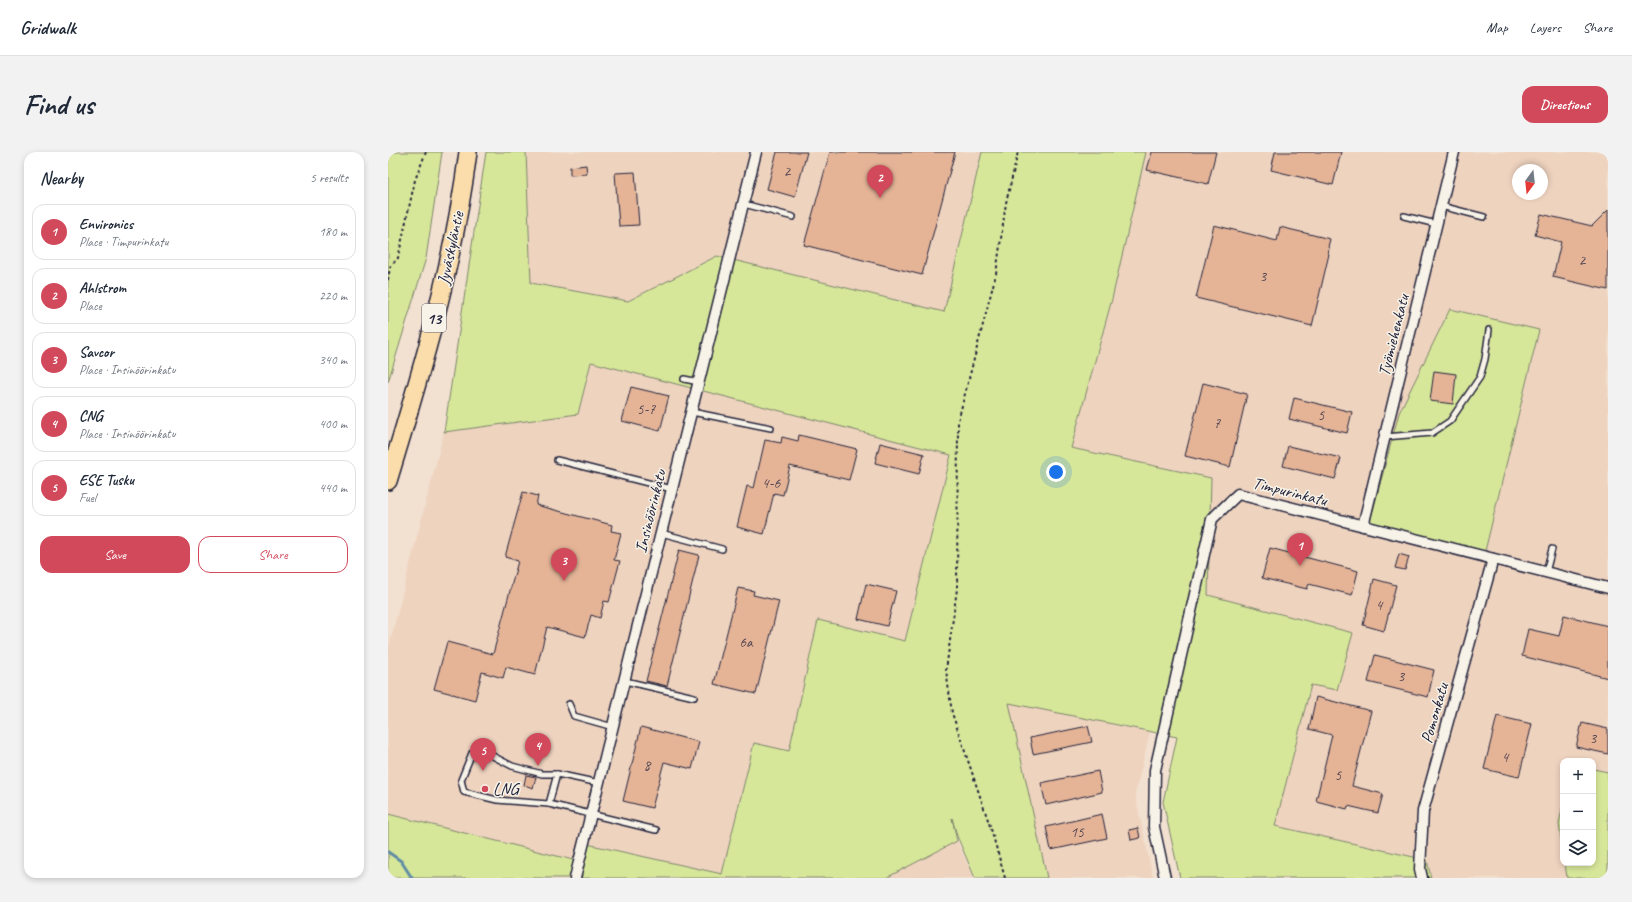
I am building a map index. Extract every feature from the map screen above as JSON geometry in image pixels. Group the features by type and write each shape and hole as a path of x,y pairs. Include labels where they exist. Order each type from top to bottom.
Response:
{"highway":[{"name":"Jyväskyläntie","path":"388,481 425,353 448,264 465,180 468,152"}],"street":[{"name":"Insinöörinkatu","path":"575,878 700,382 756,152"},
{"name":"Työmiehenkatu","path":"1363,526 1454,152"},
{"name":"Timpurinkatu","path":"1164,878 1154,827 1155,770 1212,519 1238,494 1608,588"},
{"name":"Pomonkatu","path":"1422,878 1420,870 1423,811 1494,559"}],"lane":[{"path":"744,204 793,217"},
{"path":"1441,206 1484,217"},
{"path":"1404,216 1436,224"},
{"path":"1385,437 1432,433 1450,421 1480,376 1485,359 1489,330"},
{"path":"684,379 700,382"},
{"path":"692,412 772,428"},
{"path":"557,460 672,489"},
{"path":"661,534 722,549"},
{"path":"1546,572 1552,548"},
{"path":"624,681 694,697"},
{"path":"569,704 574,716 613,727"},
{"path":"599,783 557,774 542,774 512,766 486,752 472,753 461,780 464,792 497,800 550,804 656,830"},
{"path":"550,804 557,774"}],"path":[{"path":"388,280 390,266 398,258 415,180 426,152"},
{"path":"1004,878 991,829 952,713 946,670 957,589 958,421 996,274 1006,203 1018,152"}],"shaded area":[{"path":"526,152 982,152 944,312 717,256 628,301 531,283"},
{"path":"1146,152 1608,152 1608,772 1596,770 1596,758 1560,758 1560,866 1565,866 1567,878 1431,878 1427,860 1275,826 1311,685 1353,633 1208,595 1211,478 1071,448 1112,299"},
{"path":"591,362 951,454 905,641 818,620 789,752 754,743 722,874 578,842 573,860 388,814 388,650 444,432 578,414"},
{"path":"1008,702 1150,732 1135,794 1153,878 1047,878"},
{"path":"957,841 974,878 886,878"}],"green space":[{"path":"388,152 442,152 426,258 388,382"},
{"path":"486,152 526,152 531,283 628,301 717,256 944,312 982,152 1146,152 1112,299 1071,448 1211,478 1208,595 1353,633 1337,690 1311,685 1275,826 1427,860 1431,878 1180,878 1163,802 1177,737 1009,703 1047,878 975,878 957,836 952,818 957,841 886,878 388,878 388,814 573,860 578,842 722,874 754,743 789,751 818,620 905,641 951,455 591,362 578,414 444,432"},
{"path":"1450,309 1539,330 1485,551 1370,522 1399,413"},
{"path":"1596,770 1608,772 1608,878 1567,878 1565,866 1596,866"}],"building":[{"path":"777,152 807,152 795,197 767,189"},
{"path":"830,152 955,152 922,275 804,245"},
{"path":"1152,152 1216,152 1208,184 1147,170"},
{"path":"1275,152 1341,152 1333,185 1271,170"},
{"path":"586,165 587,174 570,175 570,167"},
{"path":"635,172 639,225 619,226 615,173"},
{"path":"1608,210 1608,290 1553,277 1561,242 1535,235 1541,214 1592,226"},
{"path":"1214,225 1277,241 1280,227 1330,239 1328,247 1329,254 1312,326 1196,298"},
{"path":"1434,371 1456,374 1453,404 1430,401"},
{"path":"1203,383 1247,394 1230,467 1185,456"},
{"path":"631,387 669,396 660,431 622,421"},
{"path":"1294,398 1352,412 1347,433 1289,419"},
{"path":"799,435 857,449 849,480 790,466 783,495 774,493 764,534 737,527 747,486 754,488 765,440 781,443 782,437 798,441"},
{"path":"880,443 924,454 919,474 875,463"},
{"path":"1288,446 1341,458 1335,479 1283,466"},
{"path":"523,492 538,496 536,505 612,525 611,531 621,533 614,560 620,561 609,602 604,601 600,618 591,615 585,637 547,627 535,675 506,667 503,678 482,672 475,700 434,689 447,642 493,654 518,561 505,557"},
{"path":"1270,548 1358,571 1352,595 1309,584 1307,589 1262,578"},
{"path":"679,550 699,555 667,686 646,681"},
{"path":"1399,554 1409,557 1405,570 1395,568"},
{"path":"1374,579 1396,585 1384,631 1363,625"},
{"path":"866,584 896,591 887,626 858,619"},
{"path":"738,588 754,591 753,595 779,601 756,694 714,684"},
{"path":"1564,615 1608,626 1608,678 1522,656 1528,629 1559,636"},
{"path":"1375,655 1434,670 1428,697 1368,682"},
{"path":"1316,697 1371,711 1352,786 1383,794 1378,813 1348,806 1347,809 1316,801 1332,735 1309,729"},
{"path":"1497,716 1532,724 1519,777 1484,769"},
{"path":"1582,723 1608,729 1608,754 1576,747"},
{"path":"1088,726 1092,742 1033,754 1030,738"},
{"path":"641,727 699,742 692,769 664,762 652,808 623,801"},
{"path":"1098,771 1102,792 1046,805 1041,783"},
{"path":"526,775 536,777 533,788 524,785"},
{"path":"1102,814 1107,838 1051,850 1046,827"},
{"path":"1138,828 1140,838 1131,840 1129,830"}],"waterway":[{"path":"388,852 401,861 412,878"}],"place":[{"name":"Ahlstrom","path":"880,198"},
{"name":"Environics","path":"1300,566"},
{"name":"Savcor","path":"564,581"},
{"name":"CNG","path":"538,766"},
{"name":"ESE Tusku","path":"483,771"},
{"name":"LNG","path":"485,789"}]}
